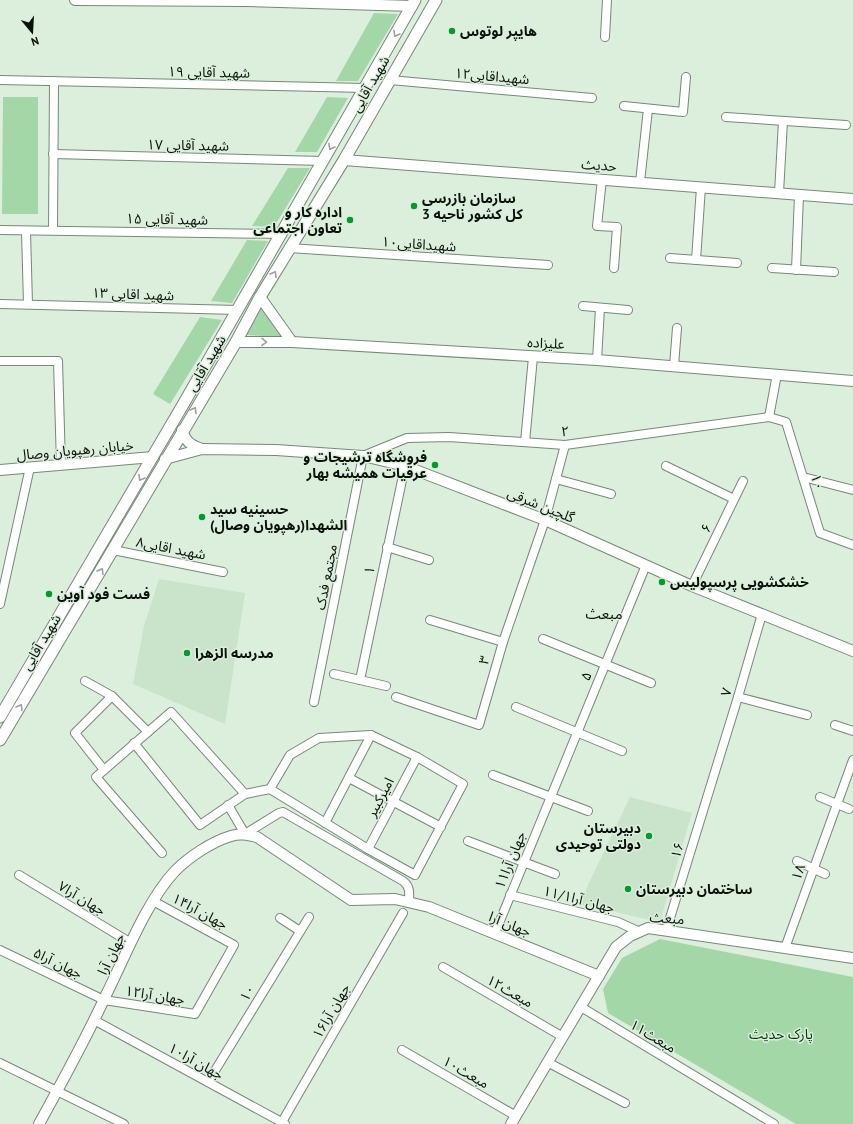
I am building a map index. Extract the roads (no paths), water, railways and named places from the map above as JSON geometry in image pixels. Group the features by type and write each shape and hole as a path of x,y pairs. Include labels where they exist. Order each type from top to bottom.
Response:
{"main road":[{"name":"شهید آقایی","path":"0,740 113,550 182,430 236,342 289,248 344,160 436,0"},
{"name":"شهید آقایی","path":"0,717 282,234 413,3"},
{"path":"36,657 47,662"}],"street":[{"path":"75,0 413,3"},
{"path":"605,36 607,0"},
{"path":"624,106 683,112 686,78"},
{"name":"شهید آقایی ۱۹","path":"0,80 365,88"},
{"name":"شهیداقایی۱۲","path":"390,80 592,98"},
{"path":"53,230 54,81"},
{"path":"640,182 648,109"},
{"path":"726,118 846,125"},
{"path":"778,193 783,121"},
{"name":"شهید آقایی ۱۷","path":"53,154 323,161"},
{"name":"حدیث","path":"344,160 853,199"},
{"path":"602,179 597,226 617,227 614,268"},
{"path":"696,260 701,187"},
{"path":"796,270 799,195"},
{"name":"شهید آقایی ۱۵","path":"0,230 282,234"},
{"path":"26,231 28,304"},
{"name":"شهیداقایی۱۰","path":"289,248 548,265"},
{"path":"670,258 737,263"},
{"path":"772,268 834,272"},
{"path":"260,297 292,342"},
{"name":"شهید اقایی ۱۳","path":"0,304 238,310"},
{"path":"583,306 628,310"},
{"path":"597,360 600,308"},
{"path":"674,366 677,328"},
{"name":"علیزاده","path":"236,342 292,342 597,360 853,380"},
{"path":"525,442 533,357"},
{"path":"0,361 58,361 61,465"},
{"path":"769,417 777,374"},
{"name":"۲","path":"363,456 408,438 449,436 565,445 769,417"},
{"name":"۱۰","path":"769,417 786,422 820,533 853,545"},
{"path":"182,430 186,441 192,446 202,449"},
{"name":"۳","path":"396,698 479,726 503,642 545,520 565,445"},
{"path":"165,459 202,449"},
{"name":"گلچین شرقی","path":"202,449 276,450 363,456 405,466 545,520 692,586 853,652"},
{"name":"مجتمع فدک","path":"314,702 363,456"},
{"name":"خیابان رهپویان وصال","path":"0,470 153,457"},
{"name":"۱","path":"360,680 405,466"},
{"path":"666,466 734,499"},
{"path":"0,604 30,467"},
{"path":"803,477 853,490"},
{"path":"556,479 611,494"},
{"name":"۶","path":"692,586 743,481"},
{"path":"387,547 429,560"},
{"name":"شهید اقایی۸","path":"113,550 224,572"},
{"name":"۵","path":"550,797 646,565"},
{"name":"۷","path":"714,777 762,614"},
{"path":"430,620 503,642"},
{"path":"543,639 651,683"},
{"path":"334,674 386,686"},
{"path":"85,681 112,696 148,732"},
{"path":"104,770 75,732 112,696"},
{"path":"738,697 807,715"},
{"path":"516,707 622,750"},
{"path":"162,853 96,777 171,712 245,794"},
{"path":"835,725 853,731"},
{"path":"134,743 200,825 245,794 270,789 368,849 415,875 463,784 417,757 371,735 319,738 290,755 270,789"},
{"path":"326,823 371,735"},
{"name":"امیرکبیر","path":"368,849 392,801 417,757"},
{"name":"۱۸","path":"784,948 853,760"},
{"path":"493,775 588,811"},
{"name":"۱۶","path":"666,931 714,777"},
{"path":"349,778 441,827"},
{"path":"820,796 849,810"},
{"name":"جهان آرا۱۱","path":"495,933 550,797"},
{"path":"228,805 245,834"},
{"name":"جهان آرا","path":"245,834 283,812 403,881 407,884 410,890 409,902"},
{"name":"جهان آرا","path":"39,1124 94,1020 153,901 174,872 189,859 207,847 231,835 245,834 257,837 351,900 395,899 429,907 599,976"},
{"path":"468,841 555,874"},
{"path":"797,860 825,874"},
{"name":"جهان آرا۷","path":"19,875 131,943"},
{"name":"جهان آرا۱۱/۱","path":"510,895 618,922 640,932"},
{"name":"جهان آرا۱۴","path":"153,901 234,945"},
{"name":"جهان آرا۱۶","path":"284,1123 402,913"},
{"name":"۱۰","path":"208,1082 309,917"},
{"path":"280,918 300,931"},
{"name":"مبعث","path":"514,1120 549,1063 616,947 630,936 648,928 853,958"},
{"name":"جهان آرا۱۲","path":"104,1000 195,1014 234,945"},
{"name":"جهان آرا۵","path":"0,950 104,1000"},
{"name":"مبعث۱۲","path":"443,967 563,1037"},
{"name":"مبعث۱۱","path":"581,1007 774,1124"},
{"name":"جهان آرا۱۰","path":"94,1020 284,1123"},
{"name":"مبعث۱۰","path":"402,1050 514,1120"},
{"path":"549,1063 625,1103"},
{"path":"0,1064 58,1090 124,1124"}],"place":[{"name":"هایپر لوتوس","path":"452,31"},
{"name":"سازمان بازرسی کل کشور ناحیه 3","path":"414,206"},
{"name":"اداره کار و تعاون اجتماعی","path":"350,220"},
{"name":"فروشگاه ترشیجات و عرقیات همیشه بهار","path":"435,465"},
{"name":"حسینیه سید الشهدا(رهپویان وصال)","path":"202,517"},
{"name":"خشکشویی پرسپولیس","path":"662,582"},
{"name":"فست فود آوین","path":"49,594"},
{"name":"مدرسه الزهرا","path":"187,653"},
{"name":"دبیرستان دولتی توحیدی","path":"649,836"},
{"name":"ساختمان دبیرستان","path":"628,889"}],"district":[{"name":"مبعث","path":"604,614"}],"park label":[{"name":"پارک حدیث","path":"781,1034"}]}
